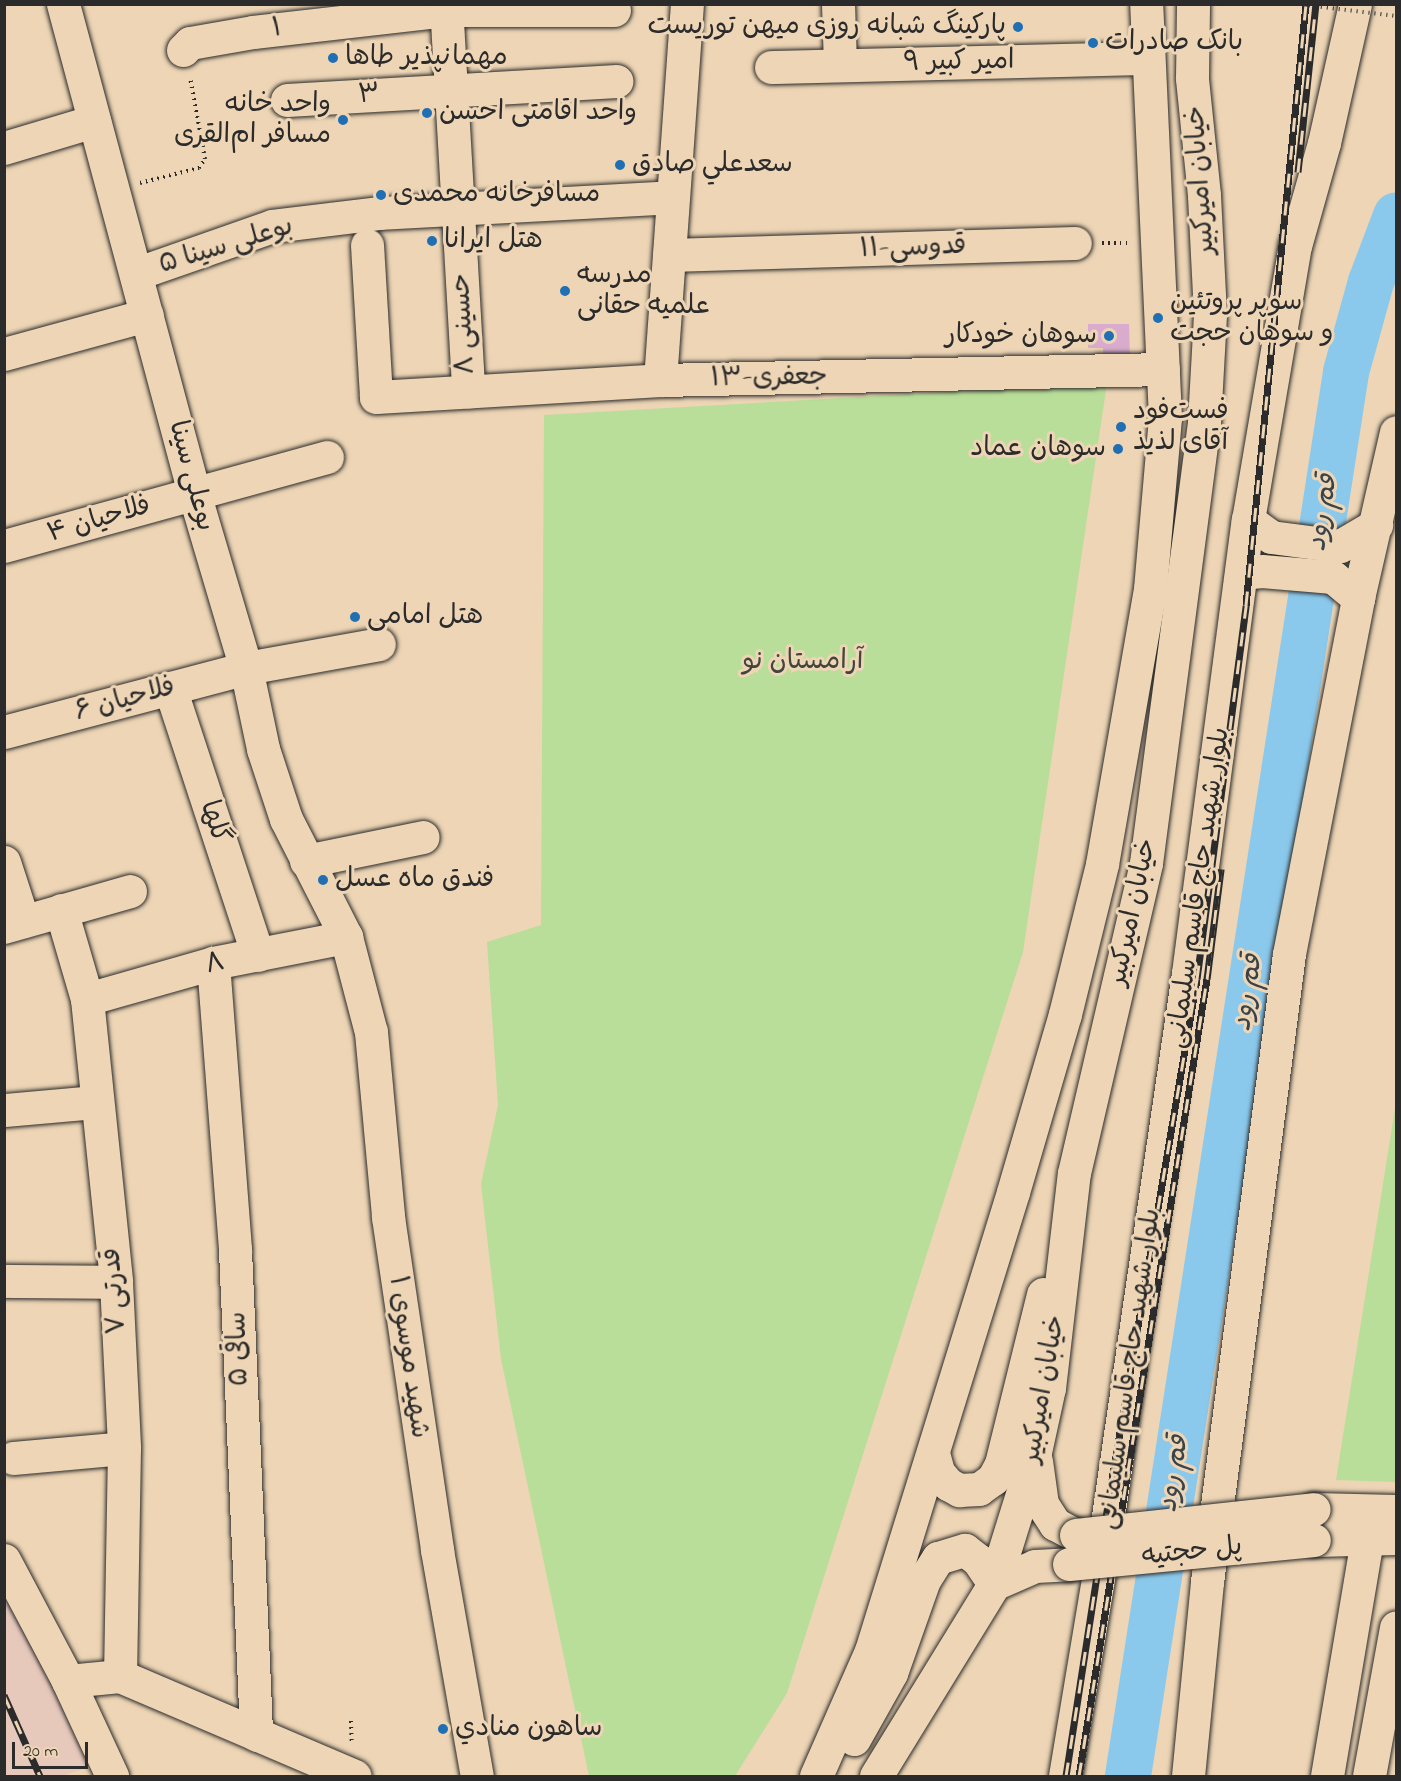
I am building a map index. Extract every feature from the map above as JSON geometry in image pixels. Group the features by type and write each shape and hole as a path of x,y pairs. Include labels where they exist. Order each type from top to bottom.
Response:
{"street":[{"name":"بوعلی سینا","path":"63,4 138,273 147,315 195,493 246,668 263,749 286,819 346,938"},
{"path":"660,380 687,4"},
{"path":"838,4 840,63"},
{"name":"خیابان امیرکبیر","path":"816,1776 871,1651 1065,1014 1102,864 1150,589 1165,418 1146,4"},
{"name":"خیابان امیرکبیر","path":"876,1776 994,1584 1035,1452 1049,1388 1074,1173 1146,863 1204,422 1210,314 1204,195 1192,78 1193,4"},
{"name":"بلوار شهید حاج قاسم سلیمانی","path":"1065,1776 1103,1550 1188,973 1259,529 1295,246 1324,142 1355,4"},
{"name":"۱","path":"183,50 190,43 253,32 446,7 614,10"},
{"name":"حسینی ۸","path":"446,7 468,392"},
{"name":"امیر کبیر ۹","path":"771,67 840,63 1147,58"},
{"name":"۳","path":"287,100 616,81"},
{"path":"4,148 94,121"},
{"name":"بوعلی سینا ۵","path":"138,273 272,226 458,208 674,197"},
{"name":"قدوسی-۱۱","path":"669,255 1075,243"},
{"name":"جعفری-۱۳","path":"367,244 376,397 660,380 1163,369"},
{"path":"4,354 147,315"},
{"path":"1188,1776 1207,1582 1289,954 1358,598 1396,432"},
{"name":"فلاحیان ۴","path":"4,546 327,457"},
{"path":"1252,572 1336,562 1376,525"},
{"path":"1259,529 1336,562 1358,598"},
{"name":"فلاحیان ۶","path":"4,732 246,668 379,644"},
{"name":"گلها","path":"170,688 258,955"},
{"path":"306,861 423,837"},
{"path":"4,862 14,924 130,891"},
{"name":"قدرتی ۷","path":"61,910 87,999 116,1282 124,1448 120,1676"},
{"name":"۸","path":"87,999 213,963 346,938"},
{"name":"شهید موسوی ۱","path":"346,938 371,1032 388,1217 437,1550 477,1776"},
{"name":"ساقی ۵","path":"213,963 235,1250 256,1735"},
{"path":"4,1110 96,1102"},
{"path":"933,1453 938,1472 948,1484 959,1490 979,1489 997,1472 1074,1173"},
{"path":"4,1281 116,1282"},
{"path":"13,1458 124,1448"},
{"path":"1035,1452 1042,1504 1073,1549"},
{"path":"1314,1525 1396,1511"},
{"path":"1314,1525 1382,1539 1327,1776"},
{"name":"پل حجتیه","path":"994,1584 1073,1549 1314,1525"},
{"path":"830,1776 891,1673 924,1580 938,1558 964,1550 978,1560 994,1584"},
{"path":"4,1560 68,1681 112,1776"},
{"path":"1369,1776 1396,1627"},
{"path":"68,1681 120,1676 256,1735 311,1768 356,1776"}],"path":[{"path":"1297,4 1396,16"},
{"path":"115,189 199,168 205,159 183,50"},
{"path":"1075,243 1157,243"}],"shaded area":[{"path":"4,1577 93,1766 62,1776 5,1776"}],"green space":[{"name":"آرامستان نو","path":"1107,383 1023,952 787,1693 735,1776 589,1776 501,1359 481,1184 498,1105 487,942 541,925 544,415"},
{"path":"1396,1102 1396,1482 1336,1480"}],"building":[{"name":"سوهان خودکار","path":"1088,324 1129,324 1130,360 1103,360 1103,348 1088,348"}],"waterway":[{"name":"قم رود","path":"1128,1776 1346,372 1371,282 1396,216"}],"railway":[{"path":"1066,1776 1111,1485 1197,979 1246,605 1306,4"},
{"path":"1298,172 1316,4"},
{"path":"1079,1776 1207,979 1221,869"},
{"path":"4,1695 40,1776"}],"place":[{"name":"پارکینگ شبانه روزی میهن توریست","path":"1018,27"},
{"name":"بانک صادرات","path":"1093,43"},
{"name":"مهمانپذیر طاها","path":"333,58"},
{"name":"واحد اقامتی احسن","path":"427,113"},
{"name":"واحد خانه مسافر ام‌القری","path":"343,120"},
{"name":"سعدعلي صادق","path":"620,165"},
{"name":"مسافرخانه محمدی","path":"381,195"},
{"name":"هتل ایرانا","path":"432,241"},
{"name":"مدرسه علمیه حقانی","path":"565,291"},
{"name":"سوپر پروتئین و سوهان حجت","path":"1158,318"},
{"name":"سوهان خودکار","path":"1109,336"},
{"name":"فست‌فود آقای لذیذ","path":"1121,427"},
{"name":"سوهان عماد","path":"1118,449"},
{"name":"هتل امامی","path":"355,617"},
{"name":"فندق ماه عسل","path":"323,880"},
{"name":"ساهون منادي","path":"443,1729"}]}
